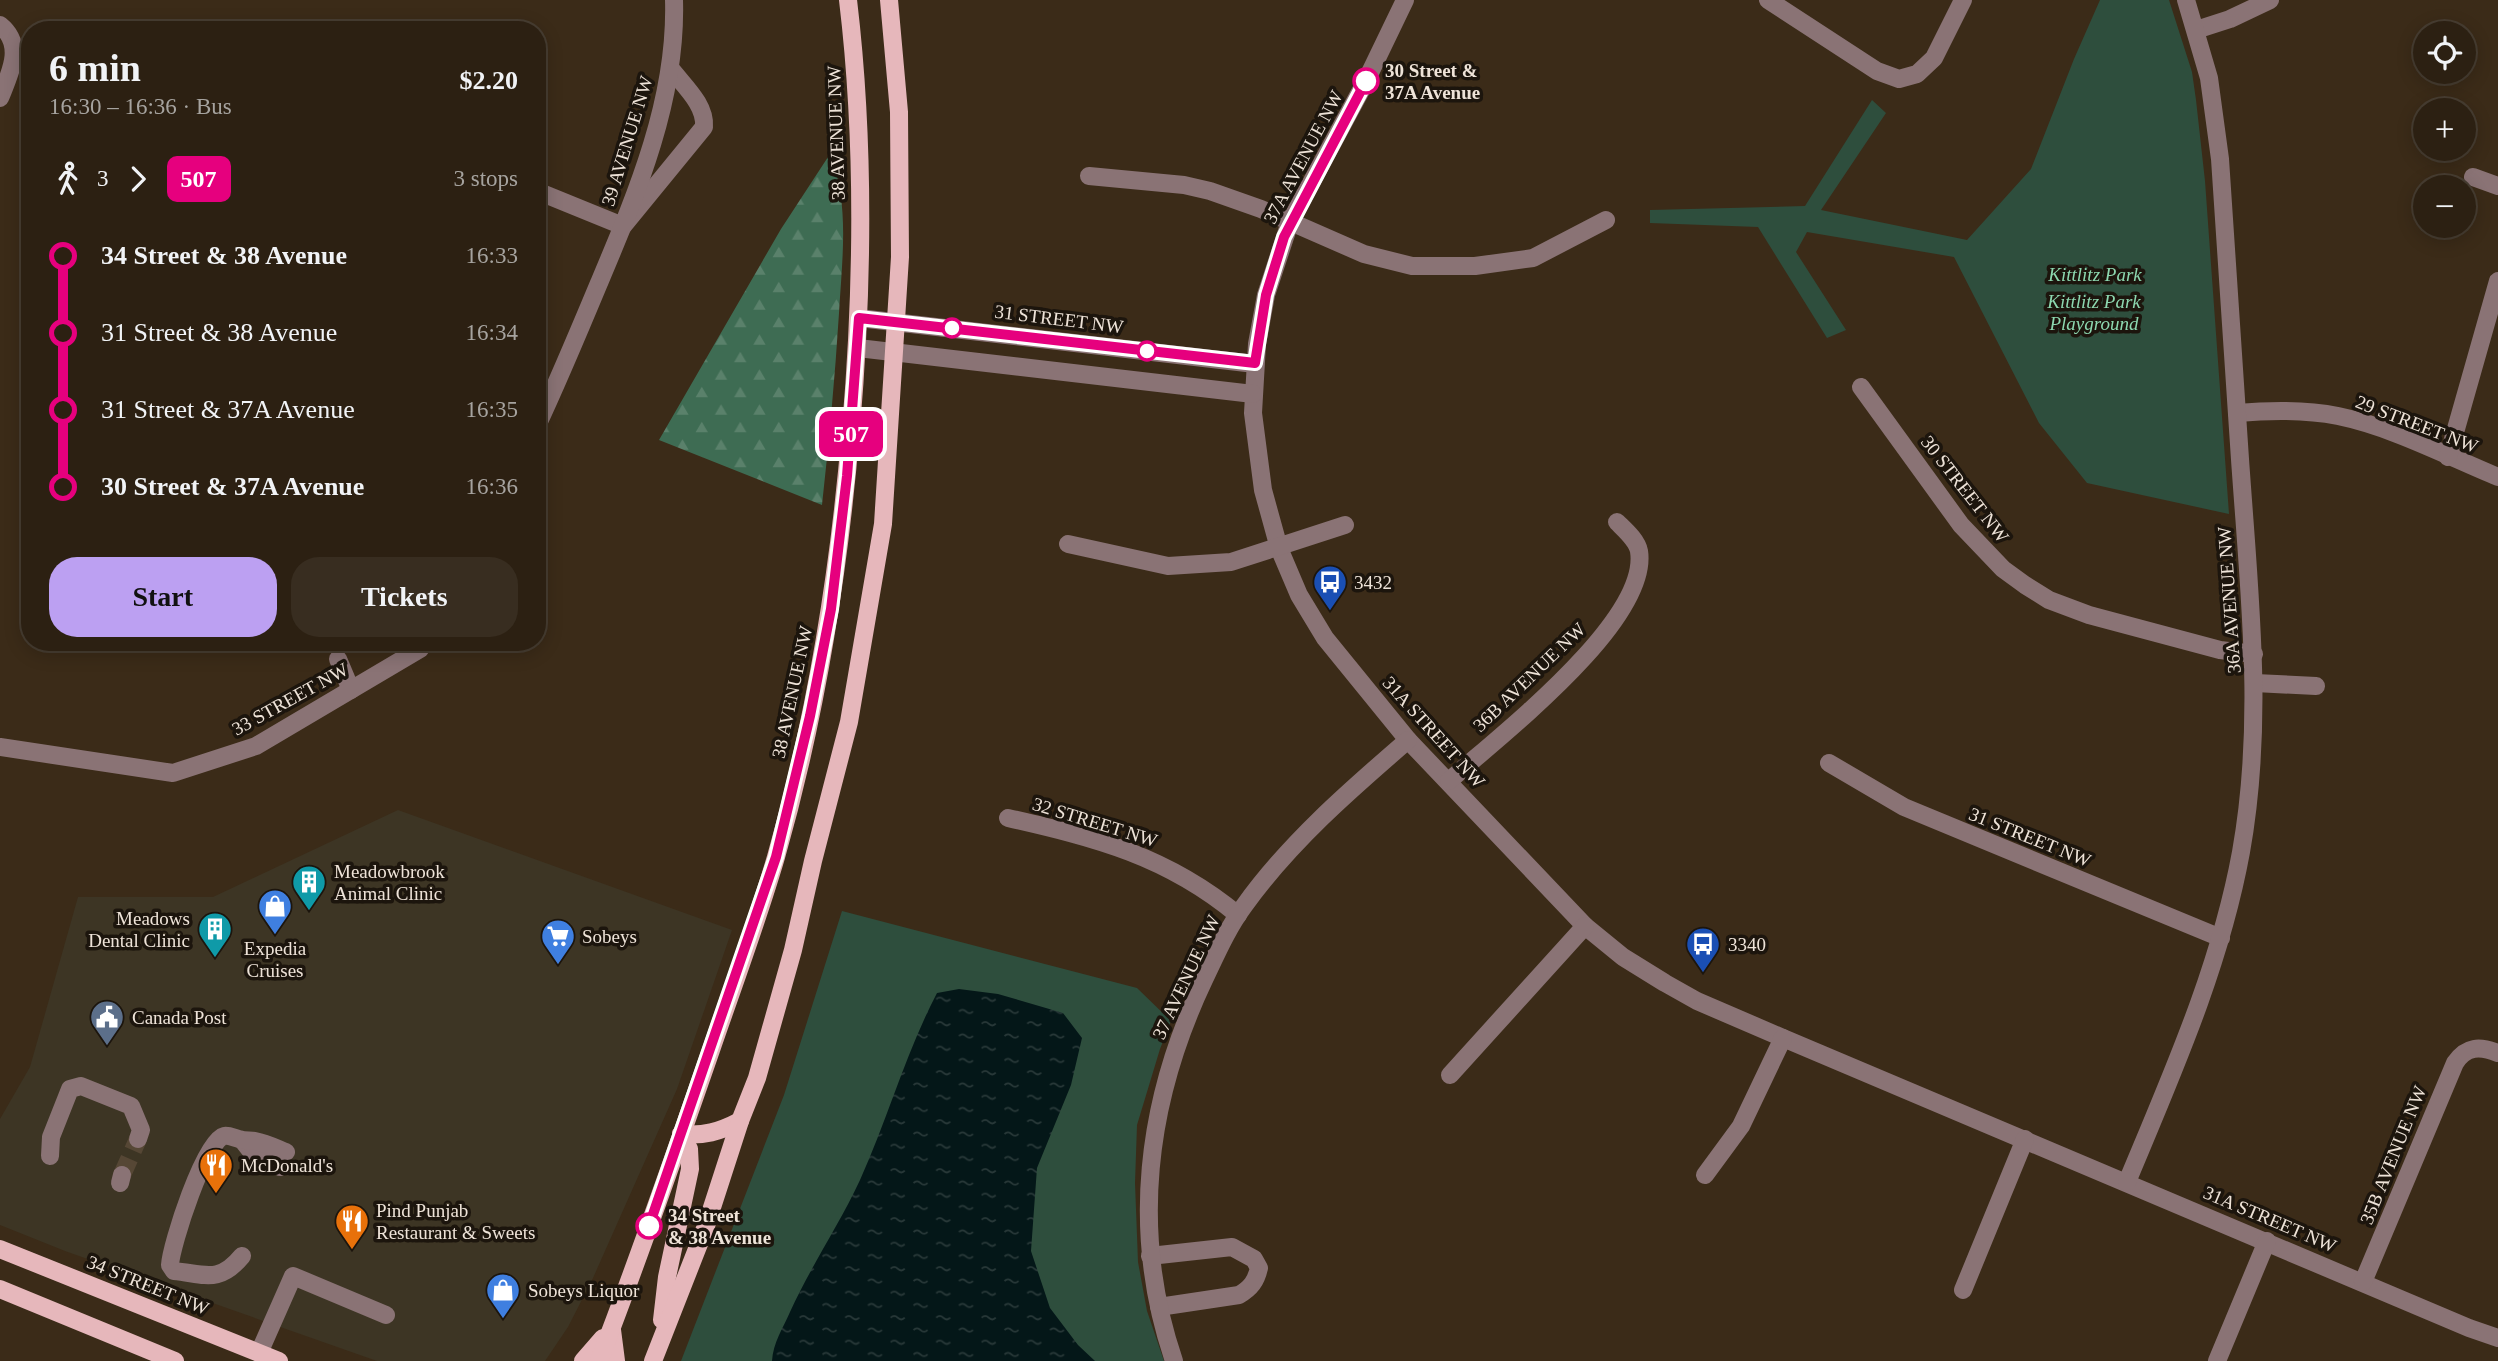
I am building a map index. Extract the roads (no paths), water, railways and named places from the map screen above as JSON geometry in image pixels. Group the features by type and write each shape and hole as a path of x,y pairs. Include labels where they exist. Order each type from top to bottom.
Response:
{"main road":[{"name":"38 AVENUE NW","path":"599,1361 681,1134 776,857 810,716 831,609 847,476 859,318 860,152 848,0"},
{"path":"656,1353 706,1226 757,1078 793,950 849,722 883,524 900,257 899,112 889,0"},
{"path":"681,1134 701,1136 718,1132 740,1121"},
{"path":"656,1353 667,1278 690,1169 689,1149 681,1134"},
{"name":"34 STREET NW","path":"0,1249 279,1361"},
{"path":"0,1289 175,1361"},
{"path":"583,1361 612,1327"},
{"path":"612,1327 616,1361"}],"street":[{"name":"39 AVENUE NW","path":"546,405 624,226 656,132 671,69 674,0"},
{"name":"37A AVENUE NW","path":"1279,548 1263,490 1255,436 1255,363 1266,295 1290,222 1366,81 1404,0"},
{"path":"1768,0 1886,76 1899,79 1909,78 1926,68 1934,58 1963,0"},
{"name":"36A AVENUE NW","path":"2127,1182 2210,975 2241,853 2252,764 2254,654 2217,126 2209,79 2186,0"},
{"path":"2196,30 2230,19 2270,0"},
{"path":"0,98 13,66 14,52 6,31"},
{"name":"39 AVENUE NW","path":"624,226 704,127 702,108 671,69"},
{"path":"1089,176 1196,187 1236,200 1383,260 1412,266 1450,268 1533,258 1606,220"},
{"path":"2476,178 2498,186"},
{"path":"546,195 624,226"},
{"path":"2448,457 2498,281"},
{"name":"31 STREET NW","path":"859,318 1255,363"},
{"path":"858,348 1253,394"},
{"name":"30 STREET NW","path":"1861,387 1961,525 1986,554 2025,585 2049,600 2089,615 2220,650 2254,654"},
{"name":"29 STREET NW","path":"2237,413 2292,410 2338,416 2381,429 2498,477"},
{"name":"36B AVENUE NW","path":"1449,781 1555,686 1592,650 1610,626 1629,596 1640,568 1639,548 1617,522"},
{"path":"1068,544 1168,566 1231,562 1345,525"},
{"name":"31A STREET NW","path":"1279,548 1298,595 1325,638 1408,740 1585,926 1623,957 1697,1001 2498,1338"},
{"name":"33 STREET NW","path":"0,747 173,773 256,746 416,651"},
{"path":"338,659 351,691"},
{"path":"2255,683 2316,686"},
{"name":"37 AVENUE NW","path":"1174,1361 1164,1331 1148,1241 1149,1179 1160,1103 1173,1053 1223,938 1238,915 1284,857 1378,765 1408,740"},
{"name":"31 STREET NW","path":"1829,763 1904,807 2221,938"},
{"name":"32 STREET NW","path":"1009,818 1080,835 1147,857 1175,871 1238,915"},
{"path":"1450,1075 1585,926"},
{"path":"1706,1175 1741,1126 1783,1038"},
{"name":"35B AVENUE NW","path":"2363,1282 2450,1072 2461,1054 2468,1049 2479,1048 2498,1053"},
{"path":"50,1156 51,1137 70,1089 80,1086 131,1106 141,1130 138,1139"},
{"path":"242,1256 223,1272 211,1275 197,1276 174,1271 170,1265 179,1226 213,1144 224,1136 263,1143 283,1159"},
{"path":"1964,1290 2025,1139"},
{"path":"2217,1361 2267,1241"},
{"path":"1150,1256 1232,1247 1254,1259 1259,1268 1256,1279 1248,1290 1239,1295 1159,1307"},
{"path":"259,1353 293,1276 386,1315"}],"water":[{"path":"959,989 998,994 1063,1013 1082,1038 1071,1085 1037,1168 1031,1251 1050,1308 1078,1345 1095,1361 772,1361 776,1342 798,1295 860,1180 916,1038 937,993"}],"tunnel":[{"path":"122,1175 138,1139"}],"place":[{"name":"30 Street & 37A Avenue","path":"1366,81"},
{"name":"3432","path":"1330,612"},
{"name":"Meadowbrook Animal Clinic","path":"309,912"},
{"name":"Expedia Cruises","path":"275,936"},
{"name":"Meadows Dental Clinic","path":"215,959"},
{"name":"Sobeys","path":"558,966"},
{"name":"3340","path":"1703,974"},
{"name":"Canada Post","path":"107,1047"},
{"name":"McDonald's","path":"216,1195"},
{"name":"34 Street & 38 Avenue","path":"649,1226"},
{"name":"Pind Punjab Restaurant & Sweets","path":"352,1251"},
{"name":"Sobeys Liquor","path":"503,1320"}],"park label":[{"name":"Kittlitz Park","path":"2095,274"},
{"name":"Kittlitz Park Playground","path":"2094,312"}]}
